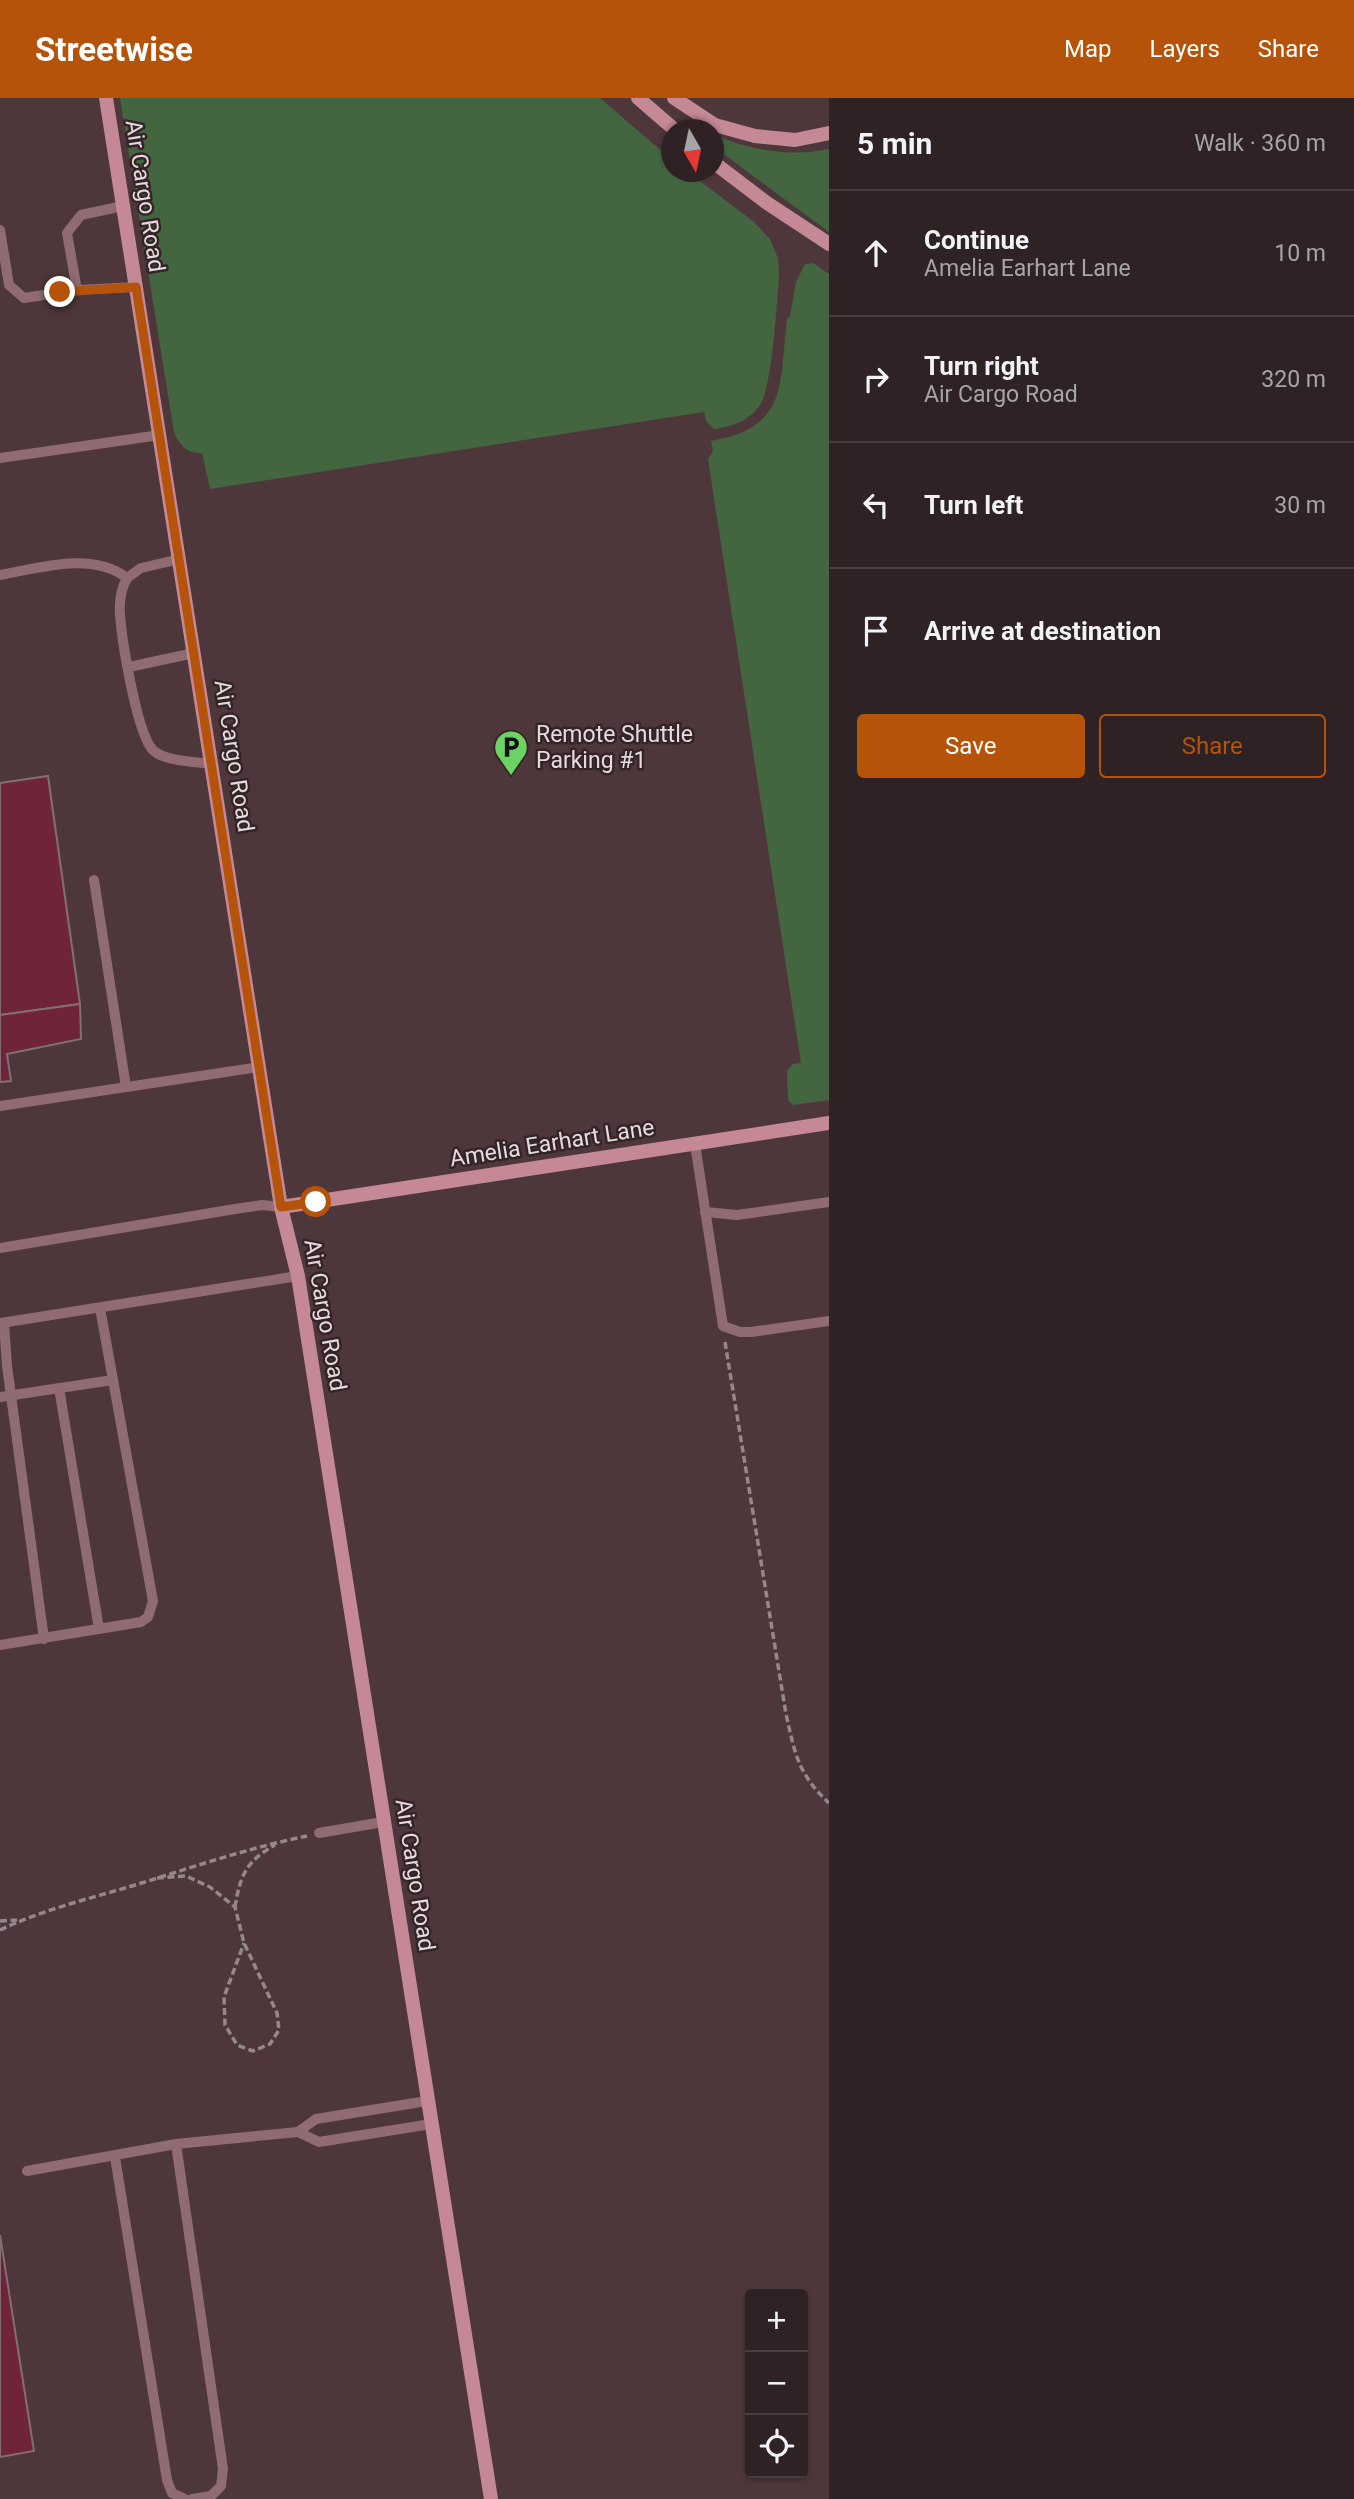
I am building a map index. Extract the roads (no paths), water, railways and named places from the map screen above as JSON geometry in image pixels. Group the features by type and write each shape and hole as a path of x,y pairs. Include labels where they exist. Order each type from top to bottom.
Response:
{"street":[{"name":"Air Cargo Road","path":"106,98 281,1207 298,1276 491,2499"},
{"path":"638,98 662,119"},
{"path":"674,98 715,125 755,136 795,140 829,133"},
{"path":"724,170 829,244"},
{"name":"Amelia Earhart Lane","path":"281,1207 829,1123"}],"lane":[{"path":"78,290 67,233 81,215 123,206"},
{"path":"0,230 9,285 24,298 78,290 136,287"},
{"path":"0,458 160,435"},
{"path":"180,559 141,568 127,578 122,588 120,614 137,719 145,741 155,753 175,759 212,764"},
{"path":"0,575 81,562 118,571 127,578"},
{"path":"129,667 194,653"},
{"path":"94,880 126,1087"},
{"path":"0,1106 259,1067"},
{"path":"695,1144 723,1326 740,1332 751,1332 829,1321"},
{"path":"705,1212 737,1215 829,1202"},
{"path":"0,1248 262,1205 281,1207"},
{"path":"44,1639 5,1396 2,1323 298,1276"},
{"path":"0,1645 141,1622 148,1617 153,1601 100,1308"},
{"path":"5,1396 113,1380"},
{"path":"59,1388 99,1629"},
{"path":"320,1833 383,1822"},
{"path":"27,2171 176,2144 298,2132 316,2119 427,2101"},
{"path":"298,2132 319,2142 431,2124"},
{"path":"176,2144 222,2469 222,2486 211,2496 192,2499"},
{"path":"115,2157 167,2480 172,2493 185,2499"}],"place":[{"name":"Remote Shuttle Parking #1","path":"511,777"}]}
